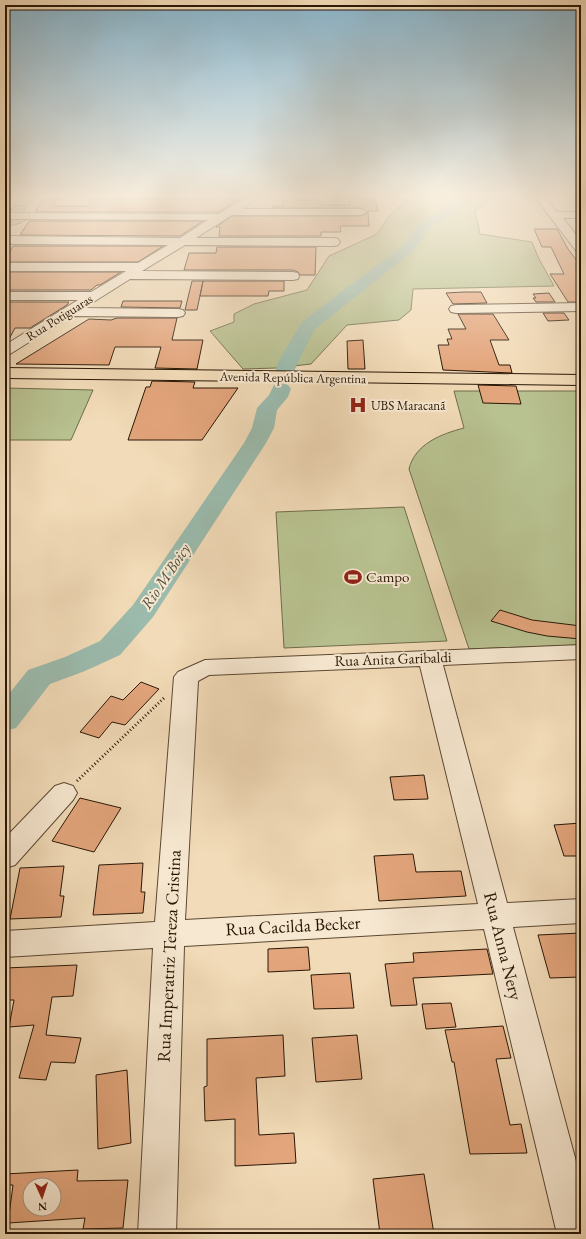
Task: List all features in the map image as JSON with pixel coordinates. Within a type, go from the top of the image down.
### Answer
[{"type":"main road","name":"Avenida República Argentina","points":[[5,373],[581,380]]},
{"type":"main road","name":"Avenida República Argentina","points":[[5,379],[581,386]]},
{"type":"street","name":"Rua Potiguaras","points":[[5,351],[163,254]]},
{"type":"street","points":[[5,267],[140,268]]},
{"type":"street","points":[[127,275],[293,276]]},
{"type":"street","points":[[5,296],[93,296]]},
{"type":"street","points":[[456,309],[581,307]]},
{"type":"street","points":[[67,312],[178,313]]},
{"type":"street","points":[[13,331],[36,332]]},
{"type":"street","name":"Rua Anita Garibaldi","points":[[195,673],[430,658],[581,652]]},
{"type":"street","name":"Rua Anna Nery","points":[[430,658],[576,1234]]},
{"type":"street","name":"Rua Imperatriz Tereza Cristina","points":[[157,1234],[169,934],[195,673]]},
{"type":"street","points":[[5,857],[64,793]]},
{"type":"street","name":"Rua Cacilda Becker","points":[[5,944],[581,911]]},
{"type":"path","points":[[64,793],[195,673]]},
{"type":"green space","points":[[334,254],[537,254],[554,286],[413,289],[411,310],[399,320],[347,325],[311,364],[276,368],[243,369],[210,331],[234,322],[234,314],[254,304],[307,290],[329,256]]},
{"type":"green space","points":[[5,388],[93,390],[71,440],[5,440]]},
{"type":"green space","points":[[454,391],[581,391],[581,645],[469,649],[409,469],[412,460],[417,453],[430,441],[447,433],[464,428]]},
{"type":"green space","name":"Campo","points":[[404,507],[447,641],[284,648],[276,512]]},
{"type":"building","points":[[9,254],[151,254],[138,262],[5,262]]},
{"type":"building","points":[[189,254],[316,254],[315,275],[300,275],[298,272],[293,270],[184,270]]},
{"type":"building","points":[[554,254],[572,254],[581,266],[581,302],[568,302],[550,274],[564,274]]},
{"type":"building","points":[[5,272],[121,272],[100,285],[97,285],[91,290],[5,290]]},
{"type":"building","points":[[192,281],[203,281],[197,310],[185,310]]},
{"type":"building","points":[[203,281],[284,281],[284,291],[269,291],[268,296],[200,296]]},
{"type":"building","points":[[481,292],[487,303],[453,304],[446,293]]},
{"type":"building","points":[[549,293],[555,302],[536,302],[533,298],[536,298],[533,294]]},
{"type":"building","points":[[123,301],[182,301],[180,308],[121,307]]},
{"type":"building","points":[[5,302],[69,302],[67,305],[30,328],[15,328],[8,341],[5,343]]},
{"type":"building","points":[[543,313],[564,313],[569,320],[548,321]]},
{"type":"building","points":[[458,314],[493,314],[509,340],[490,340],[499,365],[510,365],[512,373],[443,370],[438,345],[449,345],[447,339],[452,339],[448,329],[466,329]]},
{"type":"building","points":[[117,318],[177,318],[172,340],[203,340],[197,369],[155,368],[161,347],[115,347],[109,365],[16,364],[89,319],[111,320]]},
{"type":"building","points":[[363,340],[365,369],[348,369],[347,341]]},
{"type":"building","points":[[152,381],[195,382],[193,388],[238,388],[202,440],[128,440],[146,387],[150,387]]},
{"type":"building","points":[[478,385],[516,386],[521,404],[483,403]]},
{"type":"building","points":[[500,610],[532,620],[581,626],[581,639],[547,636],[527,632],[491,621]]},
{"type":"building","points":[[141,682],[159,689],[125,725],[112,722],[99,738],[80,732],[111,696],[123,700]]},
{"type":"building","points":[[424,775],[428,799],[394,800],[390,777]]},
{"type":"building","points":[[80,798],[121,808],[94,852],[52,841]]},
{"type":"building","points":[[581,823],[581,856],[564,856],[554,825]]},
{"type":"building","points":[[413,854],[416,872],[461,871],[466,896],[379,901],[374,856]]},
{"type":"building","points":[[143,863],[141,892],[145,892],[143,913],[93,915],[99,865]]},
{"type":"building","points":[[64,866],[60,896],[64,896],[61,917],[10,919],[20,868]]},
{"type":"building","points":[[581,933],[581,977],[550,978],[538,935]]},
{"type":"building","points":[[308,947],[310,970],[268,972],[268,949]]},
{"type":"building","points":[[487,949],[493,974],[413,978],[417,1005],[391,1006],[385,964],[414,962],[413,953]]},
{"type":"building","points":[[77,965],[73,996],[52,997],[46,1035],[81,1038],[75,1063],[51,1062],[46,1080],[19,1078],[34,1025],[9,1027],[14,1000],[5,1000],[5,968]]},
{"type":"building","points":[[350,973],[354,1008],[314,1009],[311,975]]},
{"type":"building","points":[[451,1003],[456,1027],[426,1029],[422,1004]]},
{"type":"building","points":[[503,1026],[511,1058],[496,1059],[510,1125],[521,1124],[527,1153],[470,1154],[454,1062],[452,1062],[445,1030]]},
{"type":"building","points":[[283,1035],[285,1076],[256,1078],[259,1135],[294,1133],[296,1163],[235,1166],[235,1119],[205,1121],[204,1087],[207,1086],[207,1039]]},
{"type":"building","points":[[357,1035],[362,1079],[316,1082],[312,1038]]},
{"type":"building","points":[[127,1070],[131,1143],[98,1149],[96,1075]]},
{"type":"building","points":[[78,1170],[77,1181],[128,1180],[123,1228],[83,1229],[85,1218],[8,1223],[13,1185],[5,1185],[5,1174]]},
{"type":"building","points":[[424,1174],[434,1234],[380,1234],[373,1179]]},
{"type":"waterway","name":"Rio M'Boicy","points":[[285,372],[289,360],[308,326],[401,254]]},
{"type":"waterway","name":"Rio M'Boicy","points":[[5,720],[39,677],[75,664],[110,648],[143,611],[255,443],[263,428],[267,408],[278,397],[281,389]]},
{"type":"place","name":"UBS Maracanã","points":[[358,405]]},
{"type":"place","name":"Campo","points":[[353,577]]}]
